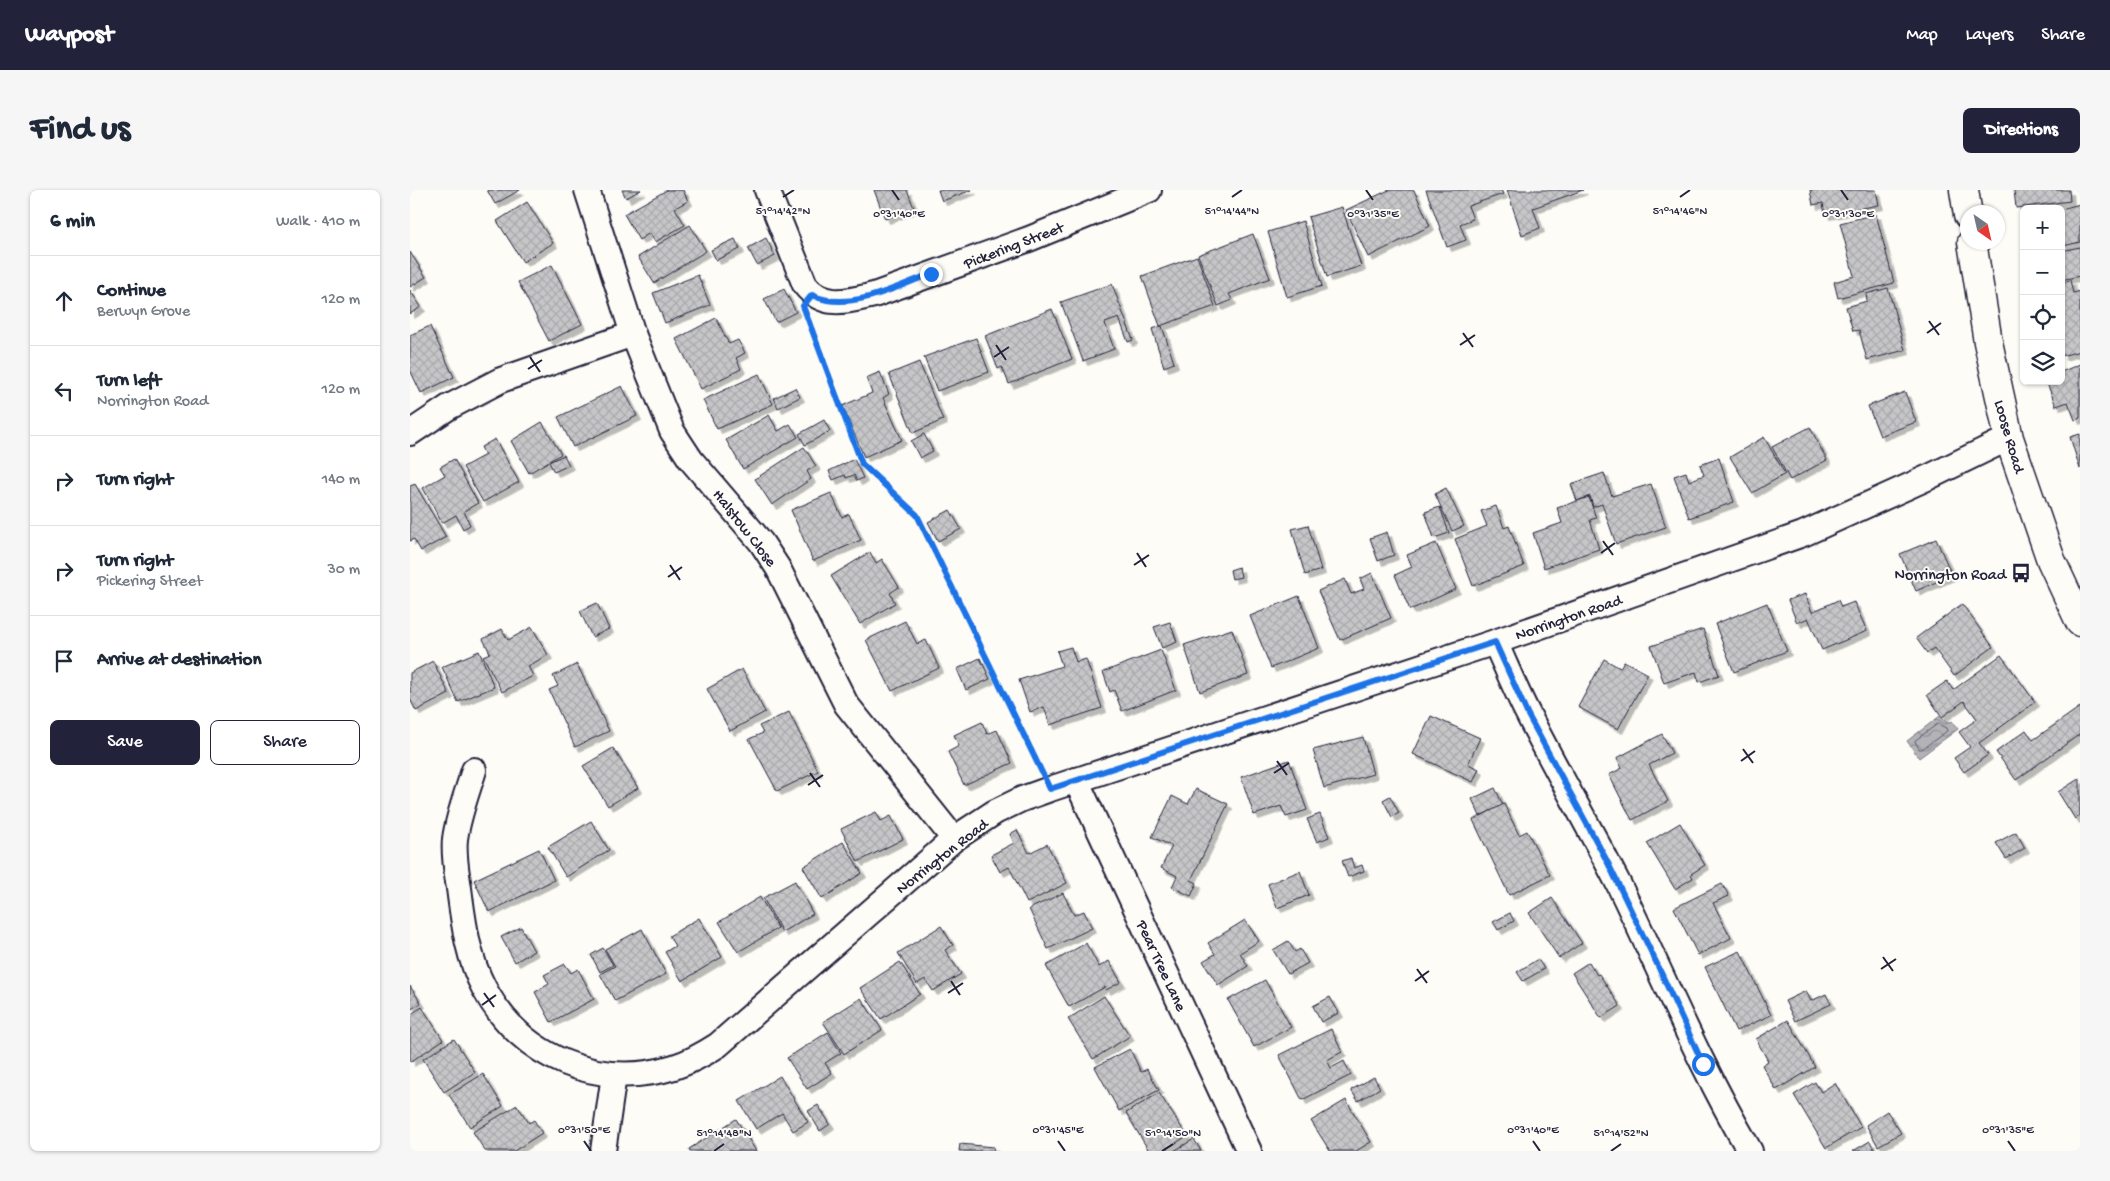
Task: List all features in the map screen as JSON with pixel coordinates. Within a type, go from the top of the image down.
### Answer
[{"type":"highway","points":[[1964,190],[1966,205]]},
{"type":"highway","name":"Loose Road","points":[[1973,250],[1988,342],[2010,438],[2051,560],[2080,622]]},
{"type":"street","name":"Halstow Close","points":[[587,190],[633,334],[672,431],[691,460],[761,542],[778,568],[846,704],[954,839]]},
{"type":"street","points":[[767,190],[800,275],[812,295]]},
{"type":"street","name":"Pickering Street","points":[[812,295],[830,301],[848,301],[874,295],[1029,239],[1149,190]]},
{"type":"street","points":[[410,433],[449,407],[501,380],[633,334]]},
{"type":"street","name":"Norrington Road","points":[[474,770],[461,809],[455,841],[467,943],[483,987],[495,1007],[509,1023],[547,1055],[596,1073],[635,1075],[675,1067],[699,1057],[718,1045],[954,839],[995,812],[1022,799],[1495,642],[1803,534],[2010,438]]},
{"type":"street","points":[[1495,642],[1528,715],[1607,861],[1726,1109],[1750,1151]]},
{"type":"street","name":"Pear Tree Lane","points":[[1076,780],[1249,1151]]},
{"type":"street","points":[[603,1151],[614,1075]]},
{"type":"path","points":[[812,295],[803,306],[862,464],[917,515],[1050,789]]},
{"type":"water","points":[[1940,716],[1947,723],[1952,721],[1958,729],[1919,758],[1907,741]]},
{"type":"building","points":[[487,190],[520,190],[495,204]]},
{"type":"building","points":[[622,190],[641,190],[626,198]]},
{"type":"building","points":[[667,190],[683,190],[688,201],[675,208],[685,225],[655,242],[650,233],[639,240],[624,214]]},
{"type":"building","points":[[874,190],[907,190],[914,208],[885,219]]},
{"type":"building","points":[[938,190],[972,190],[942,201]]},
{"type":"building","points":[[1389,190],[1414,190],[1430,226],[1368,257],[1346,210]]},
{"type":"building","points":[[1426,190],[1501,190],[1503,194],[1468,206],[1473,219],[1460,224],[1466,240],[1447,247]]},
{"type":"building","points":[[1507,190],[1583,190],[1533,208],[1540,228],[1522,235]]},
{"type":"building","points":[[1810,190],[1876,190],[1879,205],[1825,215],[1823,203],[1813,205]]},
{"type":"building","points":[[2014,190],[2069,190],[2070,201],[2039,205],[2020,205],[2020,207],[2016,208]]},
{"type":"building","points":[[527,202],[553,243],[523,262],[497,221]]},
{"type":"building","points":[[2080,204],[2080,242],[2065,246],[2065,208]]},
{"type":"building","points":[[1342,207],[1361,266],[1327,277],[1308,217]]},
{"type":"building","points":[[1876,214],[1894,283],[1838,298],[1834,282],[1854,276],[1840,223]]},
{"type":"building","points":[[1303,221],[1322,286],[1287,297],[1268,232]]},
{"type":"building","points":[[690,225],[706,251],[654,283],[638,257]]},
{"type":"building","points":[[1253,234],[1270,278],[1229,294],[1232,300],[1218,306],[1198,255]]},
{"type":"building","points":[[766,238],[775,256],[757,265],[748,248]]},
{"type":"building","points":[[735,239],[740,249],[716,260],[711,250]]},
{"type":"building","points":[[2080,247],[2080,276],[2065,279],[2065,250]]},
{"type":"building","points":[[410,252],[426,277],[410,287]]},
{"type":"building","points":[[1197,256],[1215,306],[1160,326],[1142,276]]},
{"type":"building","points":[[552,265],[582,324],[549,341],[518,282]]},
{"type":"building","points":[[698,275],[710,305],[665,323],[653,293]]},
{"type":"building","points":[[2070,280],[2073,293],[2080,291],[2080,351],[2065,355],[2065,295],[2065,282]]},
{"type":"building","points":[[1112,284],[1133,340],[1128,342],[1119,318],[1105,323],[1114,349],[1083,361],[1061,302]]},
{"type":"building","points":[[1888,288],[1905,350],[1867,360],[1859,330],[1853,331],[1846,307],[1867,301],[1866,294]]},
{"type":"building","points":[[784,289],[796,312],[776,322],[764,299]]},
{"type":"building","points":[[410,290],[421,307],[410,314]]},
{"type":"building","points":[[1052,309],[1072,359],[1009,384],[1002,367],[998,369],[985,336]]},
{"type":"building","points":[[716,318],[729,344],[738,340],[745,353],[736,358],[741,369],[701,389],[676,339]]},
{"type":"building","points":[[430,326],[454,377],[421,393],[410,370],[410,335]]},
{"type":"building","points":[[1162,326],[1174,363],[1164,367],[1152,329]]},
{"type":"building","points":[[976,338],[989,372],[937,391],[924,357]]},
{"type":"building","points":[[919,362],[943,420],[913,433],[889,374]]},
{"type":"building","points":[[2080,364],[2080,418],[2075,420],[2068,402],[2056,406],[2048,385],[2065,385],[2065,370]]},
{"type":"building","points":[[880,372],[889,394],[883,398],[902,440],[864,457],[842,406],[872,393],[866,378]]},
{"type":"building","points":[[759,374],[773,404],[717,429],[703,400]]},
{"type":"building","points":[[622,386],[637,416],[573,447],[558,417]]},
{"type":"building","points":[[795,388],[800,397],[778,408],[774,398]]},
{"type":"building","points":[[1905,392],[1916,422],[1880,436],[1868,406]]},
{"type":"building","points":[[769,415],[778,431],[790,424],[798,437],[743,469],[726,440]]},
{"type":"building","points":[[824,420],[830,431],[805,445],[799,434]]},
{"type":"building","points":[[542,422],[561,454],[529,473],[511,441]]},
{"type":"building","points":[[1810,427],[1827,460],[1790,480],[1772,447]]},
{"type":"building","points":[[924,434],[933,451],[920,458],[911,441]]},
{"type":"building","points":[[2080,434],[2080,469],[2070,437]]},
{"type":"building","points":[[1764,437],[1785,474],[1752,493],[1730,457]]},
{"type":"building","points":[[495,439],[519,482],[483,502],[463,467],[485,455],[481,447]]},
{"type":"building","points":[[804,447],[816,466],[807,471],[811,479],[772,505],[755,479]]},
{"type":"building","points":[[564,455],[569,465],[554,472],[549,462]]},
{"type":"building","points":[[1719,458],[1734,502],[1689,518],[1674,476],[1686,472],[1689,481],[1704,475],[1700,465]]},
{"type":"building","points":[[454,459],[478,503],[464,511],[470,525],[463,529],[456,515],[442,523],[423,488],[445,475],[440,467]]},
{"type":"building","points":[[854,459],[863,478],[857,481],[854,475],[846,478],[845,475],[833,480],[829,471]]},
{"type":"building","points":[[1604,473],[1612,496],[1651,484],[1666,527],[1616,544],[1602,504],[1593,507],[1590,496],[1577,501],[1571,484]]},
{"type":"building","points":[[415,484],[446,537],[421,551],[414,539],[410,541],[410,486]]},
{"type":"building","points":[[1446,488],[1464,526],[1452,531],[1435,494]]},
{"type":"building","points":[[831,493],[842,517],[849,514],[861,540],[813,561],[791,510]]},
{"type":"building","points":[[1589,497],[1596,518],[1590,520],[1599,549],[1544,568],[1533,533],[1562,523],[1557,508]]},
{"type":"building","points":[[1496,506],[1504,528],[1509,526],[1524,566],[1473,586],[1455,539],[1487,526],[1481,511]]},
{"type":"building","points":[[1440,507],[1449,533],[1434,538],[1425,512]]},
{"type":"building","points":[[950,510],[961,529],[938,541],[928,522]]},
{"type":"building","points":[[1308,525],[1321,570],[1305,575],[1292,529]]},
{"type":"building","points":[[1387,532],[1394,555],[1378,561],[1370,538]]},
{"type":"building","points":[[1936,539],[1952,575],[1916,591],[1900,554]]},
{"type":"building","points":[[1436,543],[1456,589],[1410,610],[1395,575],[1412,567],[1407,555]]},
{"type":"building","points":[[870,552],[876,563],[882,559],[899,587],[890,593],[895,603],[860,624],[831,576]]},
{"type":"building","points":[[1239,567],[1241,577],[1232,579],[1230,570]]},
{"type":"building","points":[[1372,573],[1391,618],[1340,640],[1318,591],[1345,579],[1351,594],[1364,589],[1360,579]]},
{"type":"building","points":[[1805,594],[1812,612],[1838,600],[1841,607],[1854,602],[1867,631],[1822,650],[1808,618],[1797,623],[1788,600]]},
{"type":"building","points":[[1299,596],[1319,648],[1271,668],[1250,616]]},
{"type":"building","points":[[597,603],[609,629],[592,637],[580,611]]},
{"type":"building","points":[[1767,603],[1787,651],[1734,672],[1715,624]]},
{"type":"building","points":[[1962,604],[1993,647],[1954,676],[1934,648],[1927,653],[1916,638]]},
{"type":"building","points":[[905,621],[917,644],[926,640],[939,668],[892,691],[866,640]]},
{"type":"building","points":[[1170,622],[1177,642],[1162,648],[1154,627]]},
{"type":"building","points":[[532,627],[548,655],[528,666],[533,676],[502,692],[483,656],[490,653],[483,639],[502,629],[508,640]]},
{"type":"building","points":[[1232,629],[1248,675],[1200,692],[1184,645]]},
{"type":"building","points":[[1703,629],[1719,675],[1699,682],[1696,672],[1664,683],[1651,646]]},
{"type":"building","points":[[1071,647],[1076,662],[1086,659],[1102,708],[1050,725],[1044,707],[1030,712],[1019,680],[1062,666],[1057,651]]},
{"type":"building","points":[[1161,650],[1176,690],[1122,711],[1114,690],[1110,692],[1103,672]]},
{"type":"building","points":[[479,651],[494,687],[458,702],[442,667]]},
{"type":"building","points":[[2001,655],[2035,702],[1979,743],[1988,755],[1964,772],[1954,758],[1970,747],[1959,732],[1977,719],[1964,701],[1942,717],[1927,695],[1947,681],[1953,690]]},
{"type":"building","points":[[980,658],[990,679],[966,690],[957,669]]},
{"type":"building","points":[[1604,659],[1620,668],[1624,661],[1648,674],[1618,729],[1578,707]]},
{"type":"building","points":[[433,661],[449,694],[416,711],[410,699],[410,673]]},
{"type":"building","points":[[577,664],[609,731],[575,747],[549,690],[558,686],[553,676]]},
{"type":"building","points":[[742,669],[765,712],[730,731],[707,689]]},
{"type":"building","points":[[2080,707],[2080,734],[2016,780],[1996,752],[2026,730],[2033,740]]},
{"type":"building","points":[[789,712],[818,771],[777,791],[749,739],[763,733],[759,726]]},
{"type":"building","points":[[1431,716],[1480,738],[1468,764],[1479,769],[1473,782],[1413,754]]},
{"type":"building","points":[[982,722],[987,734],[997,730],[1012,763],[964,785],[948,752],[959,746],[954,735]]},
{"type":"building","points":[[1662,734],[1672,753],[1649,765],[1668,801],[1632,820],[1609,775],[1622,768],[1617,758]]},
{"type":"building","points":[[1363,737],[1373,774],[1324,788],[1313,750]]},
{"type":"building","points":[[613,748],[638,788],[608,806],[583,766]]},
{"type":"building","points":[[1289,760],[1307,810],[1286,817],[1281,806],[1254,815],[1241,777]]},
{"type":"building","points":[[2080,778],[2080,816],[2075,819],[2058,792]]},
{"type":"building","points":[[1495,788],[1503,805],[1480,816],[1472,799]]},
{"type":"building","points":[[1196,789],[1228,804],[1191,880],[1197,883],[1191,896],[1172,887],[1177,876],[1161,868],[1172,846],[1152,837],[1172,796],[1188,804]]},
{"type":"building","points":[[1390,796],[1399,813],[1392,817],[1383,800]]},
{"type":"building","points":[[1504,804],[1519,835],[1527,831],[1550,875],[1509,895],[1473,820]]},
{"type":"building","points":[[876,812],[881,821],[891,816],[903,839],[858,862],[841,829]]},
{"type":"building","points":[[1320,814],[1329,837],[1317,842],[1307,819]]},
{"type":"building","points":[[591,821],[609,850],[566,877],[548,847]]},
{"type":"building","points":[[1680,823],[1705,865],[1691,874],[1693,878],[1675,889],[1647,843]]},
{"type":"building","points":[[1017,830],[1029,853],[1047,844],[1067,883],[1027,903],[1009,867],[1000,872],[991,855],[1014,843],[1010,834]]},
{"type":"building","points":[[2016,832],[2025,848],[2006,859],[1996,843]]},
{"type":"building","points":[[843,842],[862,873],[822,899],[803,867]]},
{"type":"building","points":[[539,849],[554,880],[489,912],[474,880]]},
{"type":"building","points":[[1351,858],[1354,868],[1362,865],[1364,871],[1348,877],[1342,861]]},
{"type":"building","points":[[1300,871],[1309,895],[1277,908],[1268,884]]},
{"type":"building","points":[[795,881],[813,914],[782,932],[763,898]]},
{"type":"building","points":[[1722,884],[1729,896],[1713,903],[1731,938],[1698,955],[1674,908]]},
{"type":"building","points":[[1063,893],[1074,915],[1084,911],[1092,928],[1048,949],[1029,909]]},
{"type":"building","points":[[760,897],[778,928],[738,952],[719,922]]},
{"type":"building","points":[[1552,898],[1582,943],[1559,958],[1529,913]]},
{"type":"building","points":[[1510,913],[1514,921],[1498,930],[1493,922]]},
{"type":"building","points":[[699,918],[722,957],[682,981],[665,952],[675,946],[669,936]]},
{"type":"building","points":[[1245,920],[1259,941],[1240,953],[1248,966],[1218,985],[1203,961],[1215,954],[1208,943]]},
{"type":"building","points":[[941,926],[953,945],[945,950],[961,974],[933,991],[925,979],[917,984],[898,953]]},
{"type":"building","points":[[521,927],[534,951],[515,962],[501,937]]},
{"type":"building","points":[[642,929],[666,974],[615,1001],[600,974],[615,966],[605,949]]},
{"type":"building","points":[[1288,941],[1295,952],[1300,949],[1308,963],[1288,974],[1273,950]]},
{"type":"building","points":[[1086,943],[1099,967],[1109,961],[1121,982],[1106,990],[1105,987],[1069,1007],[1046,966]]},
{"type":"building","points":[[603,948],[613,965],[600,972],[591,955]]},
{"type":"building","points":[[1740,951],[1771,1015],[1736,1031],[1705,967]]},
{"type":"building","points":[[1538,959],[1544,969],[1523,981],[1517,972]]},
{"type":"building","points":[[900,962],[920,994],[881,1019],[860,988]]},
{"type":"building","points":[[1589,962],[1620,1006],[1601,1018],[1572,973]]},
{"type":"building","points":[[565,964],[571,973],[578,969],[594,999],[551,1022],[535,992],[549,984],[544,975]]},
{"type":"building","points":[[1265,980],[1291,1027],[1254,1047],[1228,1000]]},
{"type":"building","points":[[410,986],[421,1003],[410,1010]]},
{"type":"building","points":[[1806,991],[1811,1001],[1826,994],[1831,1004],[1795,1021],[1785,1001]]},
{"type":"building","points":[[1104,996],[1130,1036],[1093,1059],[1068,1019]]},
{"type":"building","points":[[1330,997],[1339,1013],[1321,1022],[1313,1006]]},
{"type":"building","points":[[861,998],[882,1030],[844,1054],[823,1022]]},
{"type":"building","points":[[422,1007],[443,1040],[410,1062],[410,1015]]},
{"type":"building","points":[[1788,1020],[1815,1067],[1776,1090],[1762,1065],[1768,1061],[1756,1039]]},
{"type":"building","points":[[1331,1029],[1342,1052],[1327,1060],[1331,1068],[1344,1061],[1351,1075],[1302,1100],[1279,1055]]},
{"type":"building","points":[[828,1032],[841,1053],[825,1063],[832,1073],[807,1089],[787,1058]]},
{"type":"building","points":[[454,1039],[475,1072],[444,1092],[423,1059]]},
{"type":"building","points":[[1130,1049],[1141,1072],[1147,1069],[1159,1090],[1119,1111],[1095,1067]]},
{"type":"building","points":[[483,1074],[503,1106],[470,1127],[449,1095]]},
{"type":"building","points":[[780,1076],[808,1122],[793,1131],[782,1113],[756,1129],[739,1101]]},
{"type":"building","points":[[1374,1077],[1380,1088],[1358,1101],[1351,1090]]},
{"type":"building","points":[[1815,1082],[1821,1092],[1835,1083],[1861,1127],[1826,1148],[1794,1095]]},
{"type":"building","points":[[1159,1093],[1187,1136],[1163,1151],[1149,1151],[1126,1113]]},
{"type":"building","points":[[1346,1100],[1371,1142],[1356,1151],[1330,1151],[1311,1121]]},
{"type":"building","points":[[517,1105],[529,1123],[534,1120],[542,1133],[514,1151],[485,1151],[473,1132]]},
{"type":"building","points":[[818,1105],[830,1124],[820,1131],[808,1111]]},
{"type":"building","points":[[1887,1111],[1901,1133],[1878,1146],[1866,1125]]},
{"type":"building","points":[[736,1119],[756,1151],[690,1151],[689,1149]]},
{"type":"building","points":[[1194,1139],[1201,1151],[1174,1151]]},
{"type":"building","points":[[1870,1141],[1875,1151],[1853,1151]]},
{"type":"building","points":[[960,1144],[994,1147],[993,1151],[959,1151]]},
{"type":"place","name":"Norrington Road","points":[[2021,573]]},
{"type":"route","points":[[931,274],[874,295],[848,301],[830,301],[812,295],[803,306],[862,464],[917,515],[1050,789],[1495,642],[1528,715],[1607,861],[1703,1064]]}]
